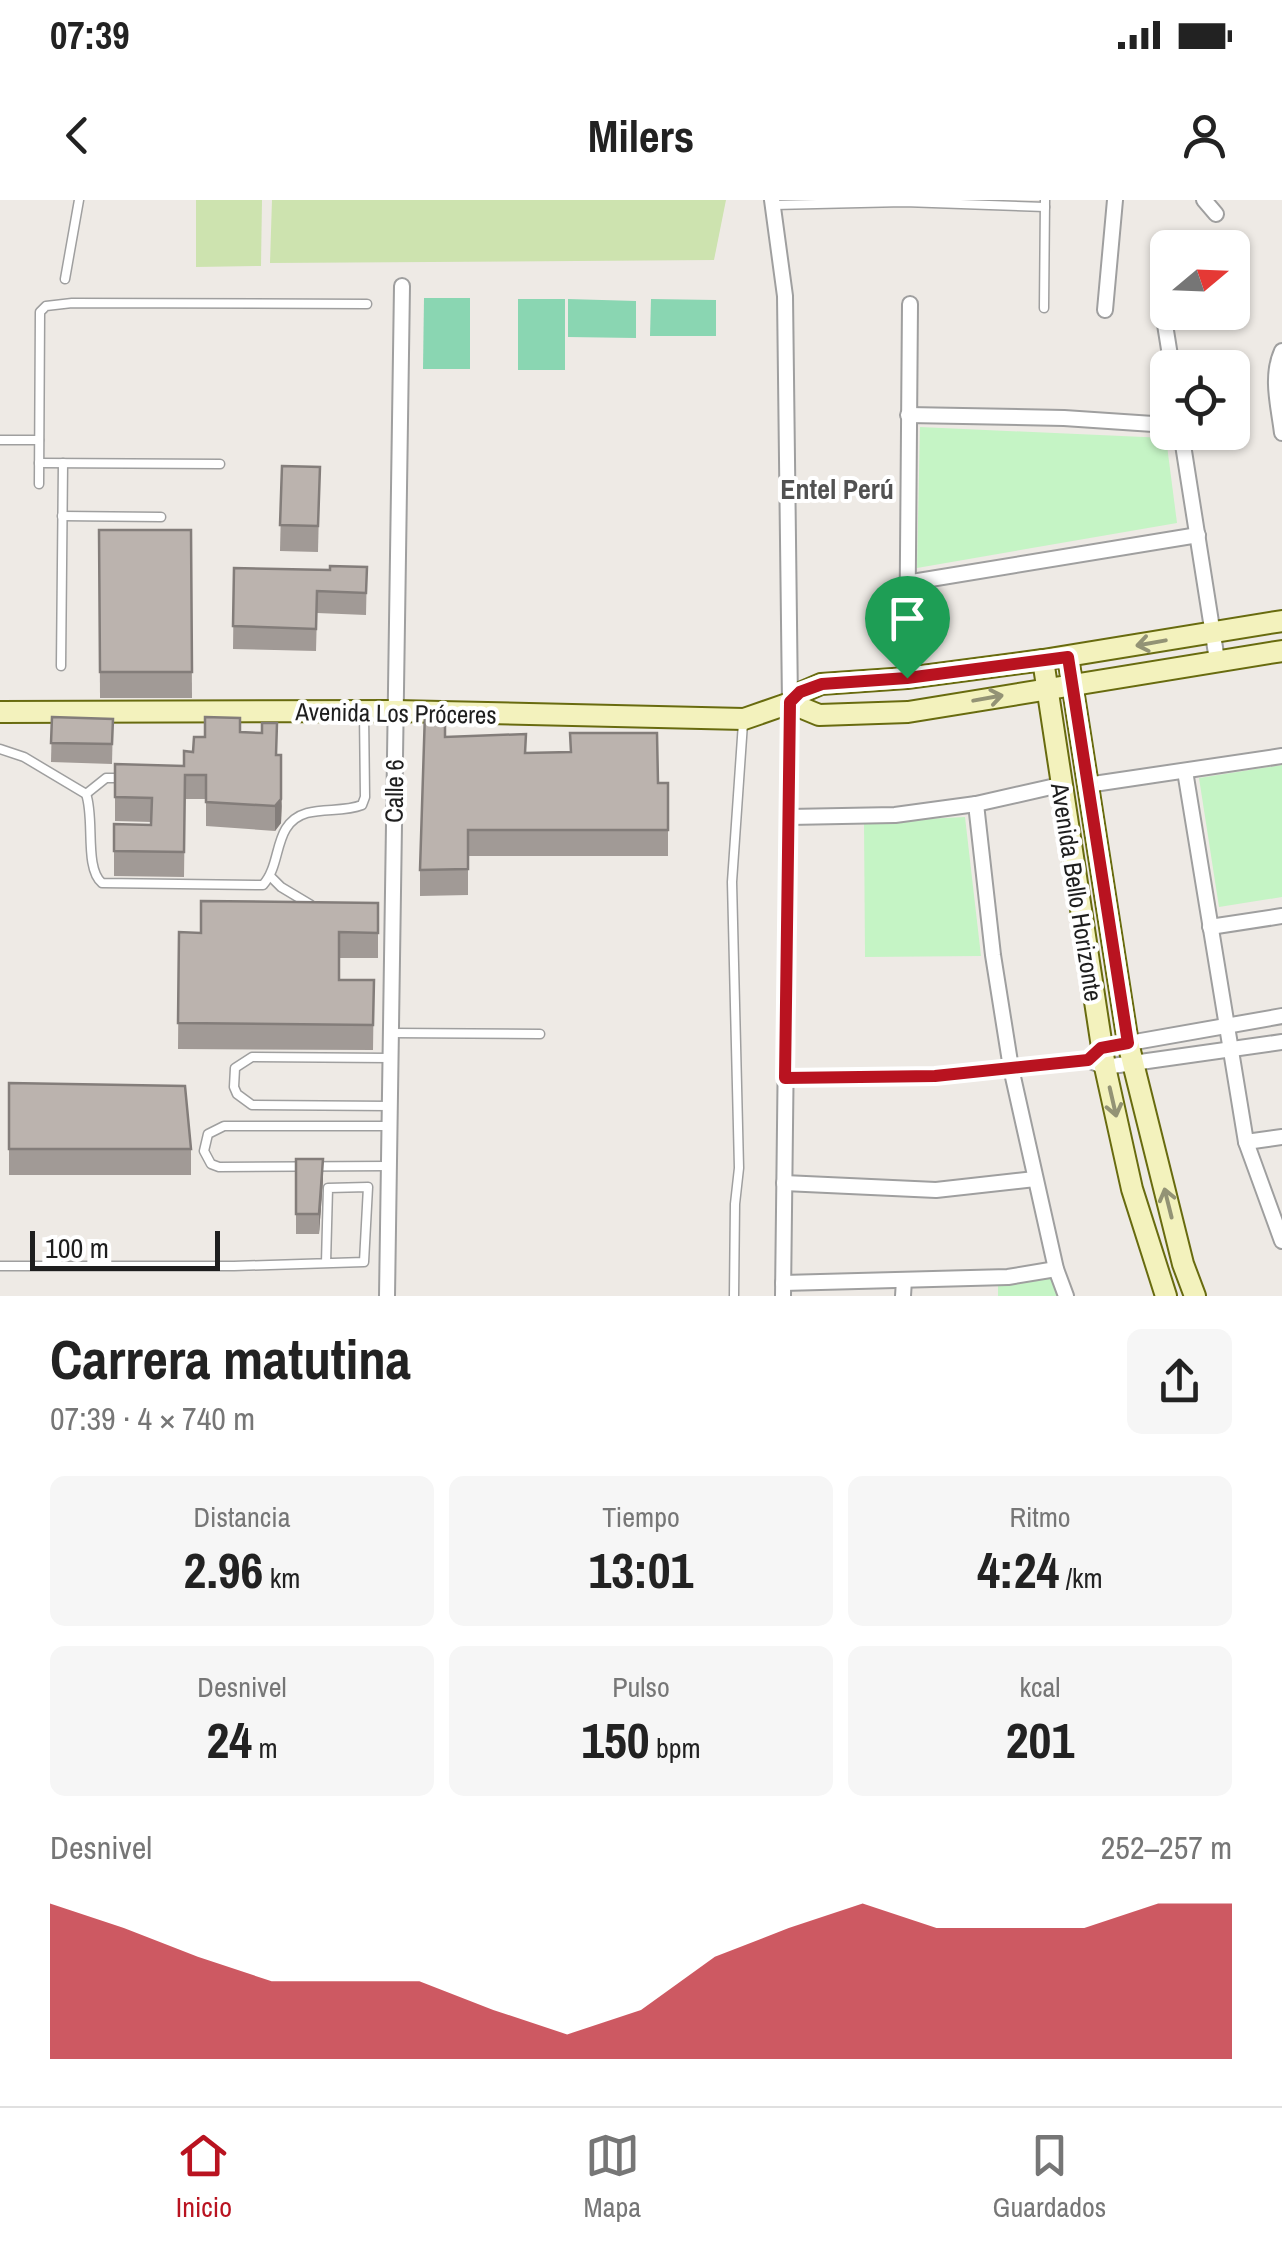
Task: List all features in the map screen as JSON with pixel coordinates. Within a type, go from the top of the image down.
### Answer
[{"type":"street","points":[[1105,310],[1115,200]]},
{"type":"street","points":[[1204,200],[1216,214]]},
{"type":"street","points":[[772,202],[785,296],[790,702],[783,1289],[1008,1277],[1056,1269]]},
{"type":"street","name":"Calle 6","points":[[387,1296],[402,286]]},
{"type":"street","points":[[907,678],[910,304]]},
{"type":"street","points":[[1282,352],[1275,380],[1282,434]]},
{"type":"street","points":[[908,415],[1150,424]]},
{"type":"street","points":[[1185,450],[1217,660]]},
{"type":"street","points":[[906,584],[1198,535]]},
{"type":"street","name":"Avenida Los Próceres","points":[[0,712],[396,711],[744,719],[790,702],[800,692],[822,684],[907,678],[1068,657],[1282,621]]},
{"type":"street","points":[[790,702],[818,715],[908,712],[1282,651]]},
{"type":"street","name":"Avenida Bello Horizonte","points":[[1068,657],[1130,1053],[1183,1264],[1195,1296]]},
{"type":"street","name":"Avenida Bello Horizonte","points":[[1043,660],[1098,1058],[1132,1190],[1166,1296]]},
{"type":"street","points":[[1087,785],[1282,756]]},
{"type":"street","points":[[1184,771],[1246,1142],[1282,1241]]},
{"type":"street","points":[[789,817],[895,815],[976,804],[1060,785]]},
{"type":"street","points":[[976,804],[1011,1068],[1056,1269],[1066,1296]]},
{"type":"street","points":[[1210,927],[1282,916]]},
{"type":"street","points":[[1130,1053],[1226,1024],[1282,1016]]},
{"type":"street","points":[[785,1078],[935,1076],[1130,1053],[1228,1050],[1282,1042]]},
{"type":"street","points":[[1246,1142],[1282,1137]]},
{"type":"street","points":[[784,1183],[936,1190],[1035,1179]]},
{"type":"street","points":[[903,1296],[904,1280]]},
{"type":"lane","points":[[65,279],[79,200]]},
{"type":"lane","points":[[772,202],[1045,203],[1044,308]]},
{"type":"lane","points":[[39,484],[40,312],[46,306],[368,304]]},
{"type":"lane","points":[[0,440],[39,440]]},
{"type":"lane","points":[[39,463],[220,464]]},
{"type":"lane","points":[[61,666],[63,463]]},
{"type":"lane","points":[[62,516],[161,516]]},
{"type":"lane","points":[[0,748],[24,757],[86,794],[93,866],[102,883],[263,885],[270,876],[281,834],[291,822],[305,813],[362,806],[366,797],[364,711]]},
{"type":"lane","points":[[734,1296],[735,1204],[740,1168],[732,882],[744,719]]},
{"type":"lane","points":[[86,794],[106,778],[124,778]]},
{"type":"lane","points":[[270,876],[305,902],[327,905]]},
{"type":"lane","points":[[391,1033],[540,1034]]},
{"type":"lane","points":[[390,1058],[252,1058],[235,1068],[234,1078],[237,1094],[252,1105],[390,1106]]},
{"type":"lane","points":[[389,1166],[219,1168],[211,1164],[204,1151],[208,1134],[224,1126],[390,1126]]},
{"type":"lane","points":[[0,1266],[326,1263],[364,1262],[368,1187],[328,1188],[326,1263]]},
{"type":"green space","points":[[196,200],[262,200],[261,266],[196,267]]},
{"type":"green space","points":[[272,200],[726,200],[714,260],[270,263]]},
{"type":"green space","points":[[424,298],[470,298],[470,369],[423,369]]},
{"type":"green space","points":[[518,299],[565,299],[565,370],[518,370]]},
{"type":"green space","points":[[568,299],[636,301],[636,338],[568,337]]},
{"type":"green space","points":[[651,299],[716,300],[716,336],[650,336]]},
{"type":"green space","points":[[920,427],[1150,437],[1150,450],[1168,450],[1177,523],[917,568]]},
{"type":"green space","points":[[1282,765],[1282,897],[1219,907],[1199,778]]},
{"type":"green space","points":[[965,817],[981,956],[865,957],[864,822]]},
{"type":"green space","points":[[1053,1276],[1060,1296],[998,1296],[998,1282]]},
{"type":"building","points":[[282,466],[320,467],[318,526],[280,525]]},
{"type":"building","points":[[99,530],[191,530],[192,672],[100,672]]},
{"type":"building","points":[[330,566],[367,567],[366,593],[317,591],[316,629],[233,626],[234,568],[330,570]]},
{"type":"building","points":[[425,712],[445,712],[445,737],[526,734],[525,753],[571,752],[570,733],[657,733],[658,783],[668,783],[668,830],[468,830],[468,869],[420,870]]},
{"type":"building","points":[[52,717],[113,719],[112,744],[51,743]]},
{"type":"building","points":[[205,717],[240,718],[240,732],[262,733],[262,723],[277,723],[281,799],[275,806],[206,802],[206,775],[185,775],[184,852],[114,851],[114,824],[151,825],[152,798],[115,797],[115,764],[184,766],[184,751],[193,752],[194,737],[205,737]]},
{"type":"building","points":[[201,901],[378,903],[378,933],[339,932],[339,980],[374,980],[373,1025],[178,1023],[179,932],[201,933]]},
{"type":"building","points":[[9,1083],[185,1086],[191,1149],[9,1149]]},
{"type":"building","points":[[296,1159],[323,1159],[319,1214],[296,1214]]},
{"type":"district","name":"Entel Perú","points":[[837,489]]},
{"type":"route","points":[[1068,657],[1128,1043],[1101,1048],[1088,1060],[935,1076],[785,1078],[790,702],[800,692],[822,684],[907,678],[1068,657]]}]
